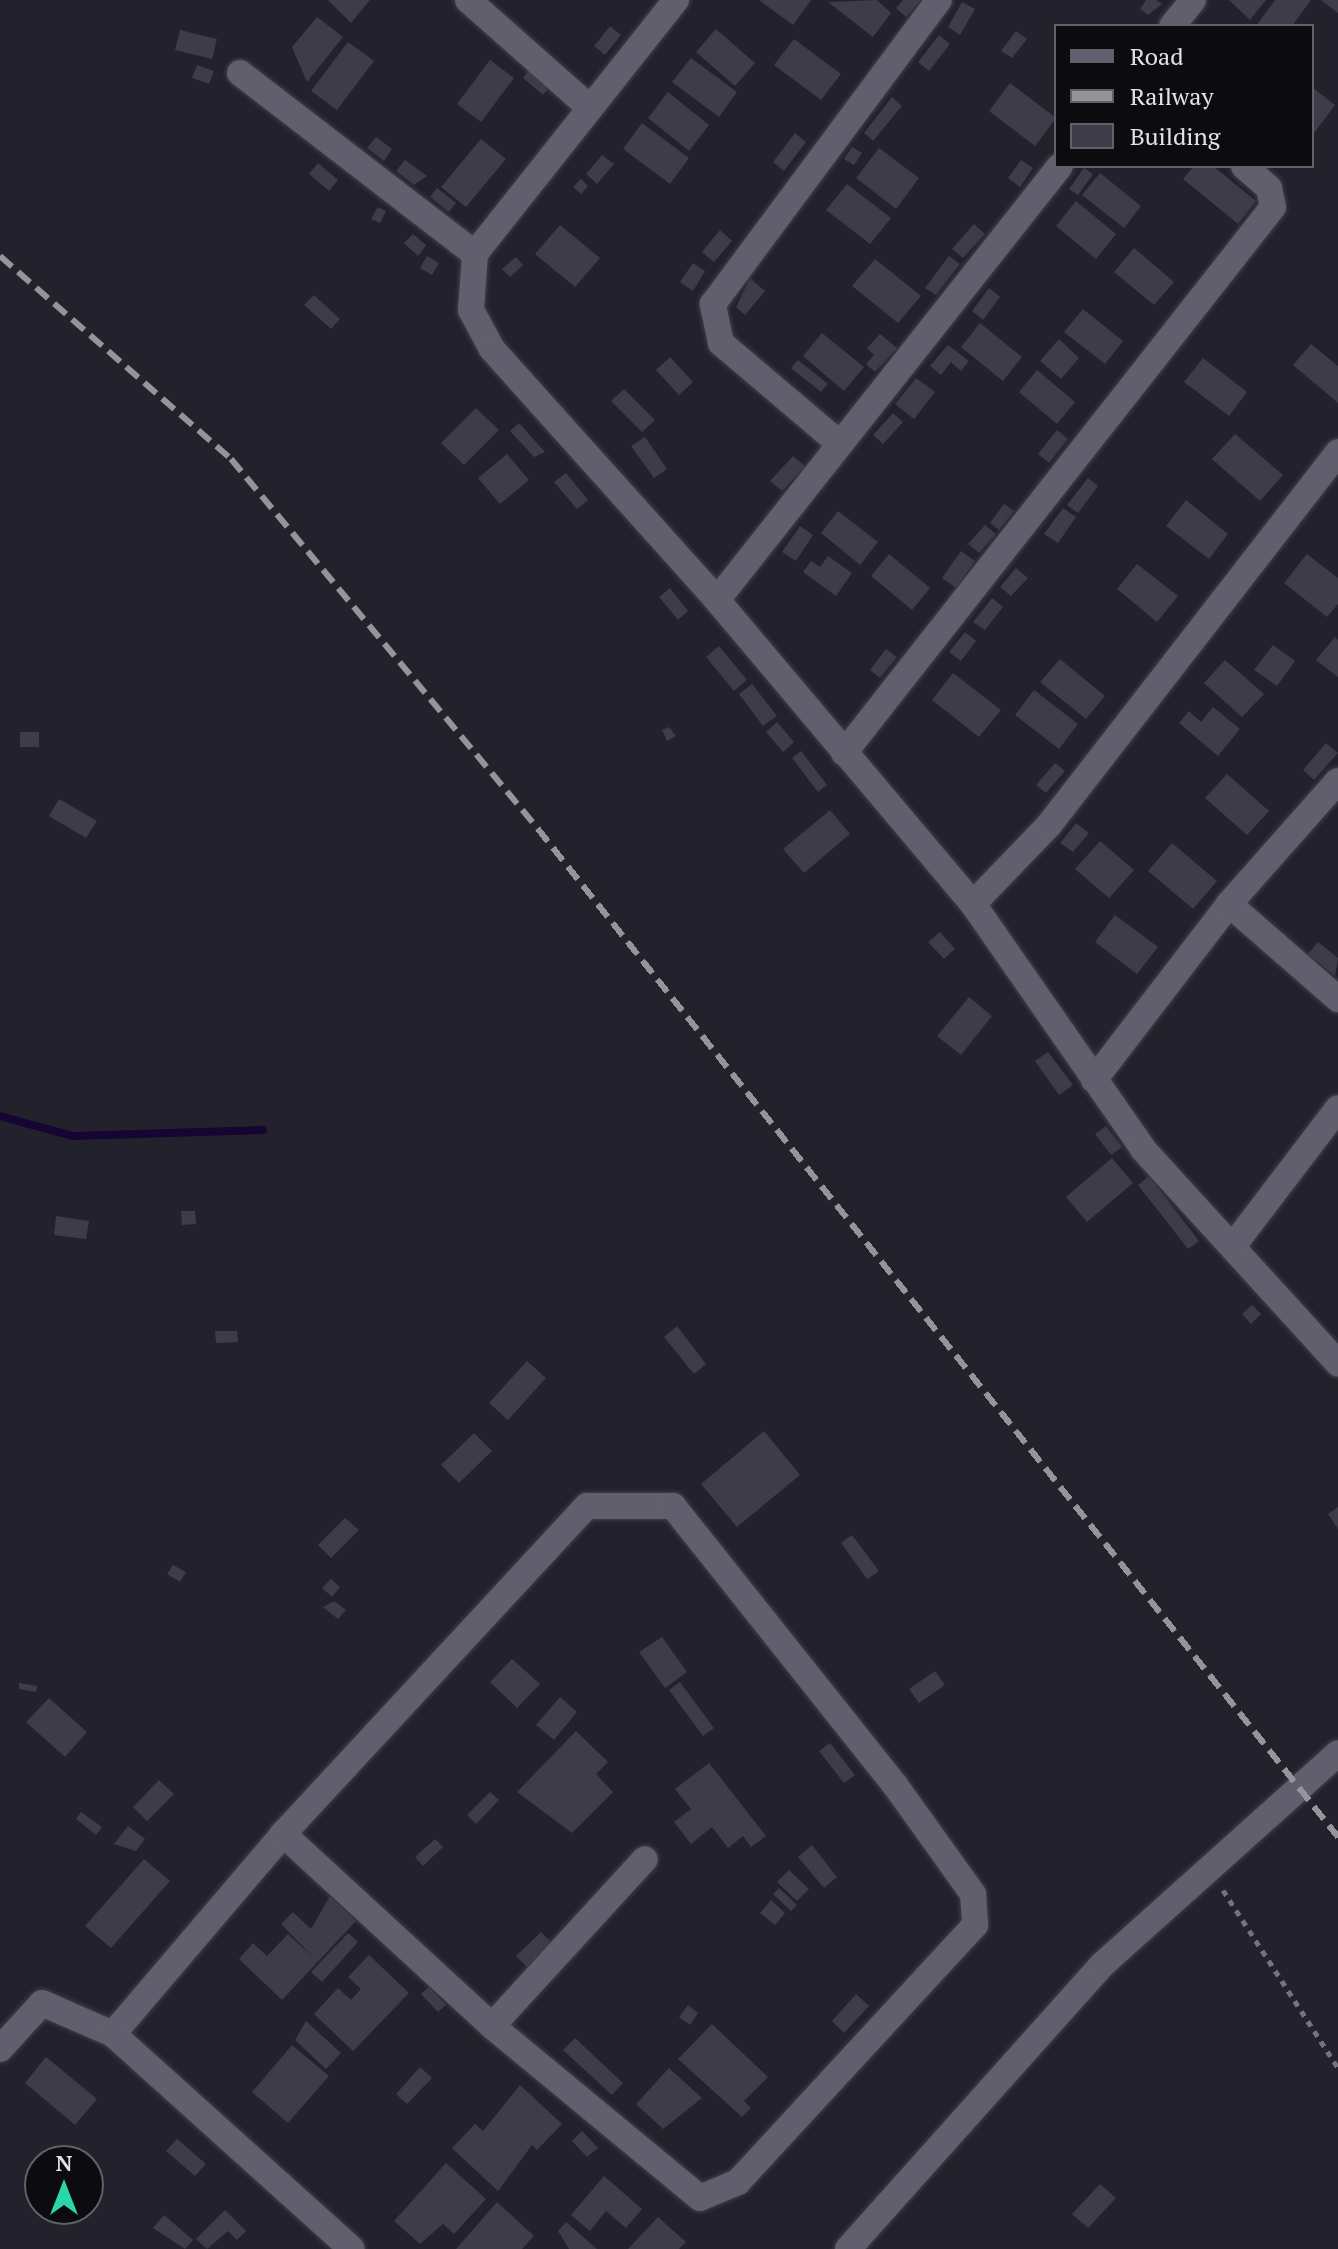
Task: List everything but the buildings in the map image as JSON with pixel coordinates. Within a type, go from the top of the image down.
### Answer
[{"type":"street","points":[[468,0],[590,108]]},
{"type":"street","points":[[676,0],[475,254],[471,310],[492,349],[717,600],[973,904],[1143,1149],[1338,1363]]},
{"type":"street","points":[[840,444],[721,343],[713,304],[939,0]]},
{"type":"street","points":[[1174,24],[1193,0]]},
{"type":"street","points":[[240,73],[475,254]]},
{"type":"street","points":[[717,600],[1058,168]]},
{"type":"street","points":[[844,753],[1273,207],[1269,188],[1246,168]]},
{"type":"street","points":[[973,904],[1049,825],[1338,452]]},
{"type":"street","points":[[1094,1080],[1229,904],[1338,781]]},
{"type":"street","points":[[1229,904],[1338,999]]},
{"type":"street","points":[[1233,1246],[1338,1108]]},
{"type":"street","points":[[113,2034],[283,1834],[587,1506],[673,1506],[895,1785],[973,1894],[975,1925],[738,2182],[700,2198],[492,2026],[283,1834]]},
{"type":"street","points":[[848,2249],[1102,1965],[1338,1753]]},
{"type":"street","points":[[492,2026],[645,1859]]},
{"type":"street","points":[[0,2049],[42,2003],[113,2034],[352,2249]]},
{"type":"path","points":[[1210,1865],[1338,2068]]},
{"type":"waterway","points":[[0,1116],[73,1136],[263,1130]]},
{"type":"railway","points":[[0,256],[231,459],[538,829],[1338,1837]]}]
